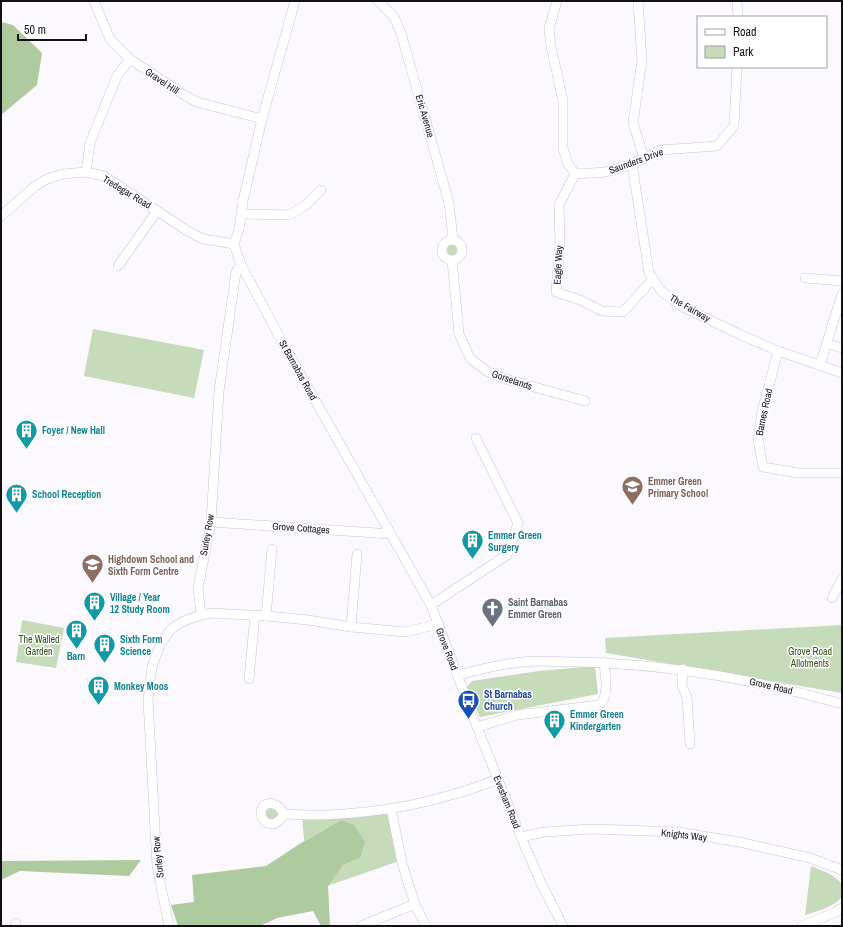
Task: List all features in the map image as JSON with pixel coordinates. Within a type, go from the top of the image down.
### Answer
[{"type":"street","name":"Gravel Hill","points":[[94,1],[110,39],[130,59],[197,102],[262,119]]},
{"type":"street","points":[[234,244],[240,229],[243,202],[262,119],[295,1]]},
{"type":"street","name":"Eric Avenue","points":[[378,1],[394,17],[401,33],[449,203],[453,239]]},
{"type":"street","points":[[558,1],[550,28],[563,101],[563,148],[567,162],[575,174]]},
{"type":"street","points":[[638,1],[642,60],[632,123],[644,158]]},
{"type":"street","points":[[738,1],[738,16]]},
{"type":"street","points":[[86,172],[90,143],[117,76],[130,59]]},
{"type":"street","name":"Saunders Drive","points":[[575,174],[606,172],[632,164],[661,150],[717,146],[734,126],[738,68]]},
{"type":"street","name":"The Fairway","points":[[632,164],[649,273],[661,292],[683,307],[741,335],[778,351],[842,373]]},
{"type":"street","name":"Tredegar Road","points":[[1,216],[34,187],[47,178],[63,174],[86,172],[104,176],[186,230],[203,239],[234,244]]},
{"type":"street","name":"Eagle Way","points":[[575,174],[560,205],[560,242],[556,292],[580,300],[602,311],[623,312],[653,278]]},
{"type":"street","points":[[242,214],[289,215],[305,206],[321,190]]},
{"type":"street","points":[[118,266],[157,211]]},
{"type":"street","points":[[453,239],[461,245],[462,252],[458,258],[452,260],[446,258],[442,252],[442,249],[444,243],[453,239]]},
{"type":"street","name":"St Barnabas Road","points":[[234,244],[241,265],[285,347],[432,605],[439,624]]},
{"type":"street","name":"Gorselands","points":[[452,260],[459,334],[470,358],[488,372],[509,380],[584,401]]},
{"type":"street","name":"Surley Row","points":[[169,926],[157,866],[149,737],[149,681],[160,645],[171,629],[184,621],[201,615],[198,588],[211,522],[219,391],[236,272],[241,265]]},
{"type":"street","points":[[805,278],[842,281]]},
{"type":"street","points":[[820,366],[842,294]]},
{"type":"street","points":[[827,344],[842,348]]},
{"type":"street","name":"Barnes Road","points":[[778,351],[762,412],[758,439],[763,467],[798,473],[842,473]]},
{"type":"street","points":[[432,605],[507,555],[518,523],[476,438]]},
{"type":"street","name":"Grove Cottages","points":[[211,522],[391,534]]},
{"type":"street","points":[[266,616],[272,549]]},
{"type":"street","points":[[351,628],[357,554]]},
{"type":"street","points":[[832,598],[842,579]]},
{"type":"street","name":"Grove Road","points":[[201,615],[212,613],[255,615],[308,620],[351,628],[405,632],[439,624],[457,675],[491,667],[534,661],[604,662],[683,669],[740,679],[811,695],[842,704]]},
{"type":"street","points":[[249,679],[255,615]]},
{"type":"street","points":[[477,727],[517,715],[599,705],[603,702],[606,693],[604,662]]},
{"type":"street","points":[[683,669],[682,685],[687,698],[690,744]]},
{"type":"street","name":"Evesham Road","points":[[457,675],[521,837],[541,883],[563,926]]},
{"type":"street","points":[[284,814],[302,816],[391,808],[451,796],[498,779]]},
{"type":"street","points":[[391,808],[402,863],[415,904],[426,926]]},
{"type":"street","name":"Knights Way","points":[[521,837],[544,832],[592,829],[678,832],[753,845],[810,858],[842,870]]},
{"type":"street","points":[[361,926],[415,904]]},
{"type":"street","points":[[802,926],[842,908]]},
{"type":"green space","points":[[1,22],[13,25],[42,53],[37,85],[1,115]]},
{"type":"green space","points":[[452,244],[456,246],[458,250],[456,254],[452,256],[448,254],[446,250],[448,246]]},
{"type":"green space","points":[[93,329],[204,350],[194,398],[84,376]]},
{"type":"green space","name":"The Walled Garden","points":[[22,620],[64,628],[56,668],[16,662]]},
{"type":"green space","name":"Grove Road Allotments","points":[[842,625],[842,693],[606,653],[605,638]]},
{"type":"green space","points":[[595,666],[598,694],[480,717],[467,687],[472,681],[539,671]]},
{"type":"green space","points":[[272,808],[276,810],[278,814],[276,818],[272,820],[268,818],[266,814],[268,810]]},
{"type":"green space","points":[[391,808],[402,860],[327,886],[343,865],[360,858],[341,820],[304,841],[302,815]]},
{"type":"green space","points":[[341,820],[354,825],[365,842],[360,858],[343,865],[328,886],[330,926],[321,926],[313,911],[277,918],[260,926],[178,926],[171,905],[194,902],[192,875],[266,866],[301,843]]},
{"type":"green space","points":[[141,860],[129,876],[20,871],[1,880],[1,861]]},
{"type":"green space","points":[[811,866],[835,877],[841,883],[842,896],[831,906],[805,915]]},
{"type":"place","name":"Foyer / New Hall","points":[[26,450]]},
{"type":"place","name":"Emmer Green Primary School","points":[[632,506]]},
{"type":"place","name":"School Reception","points":[[17,514]]},
{"type":"place","name":"Emmer Green Surgery","points":[[473,560]]},
{"type":"place","name":"Highdown School and Sixth Form Centre","points":[[93,584]]},
{"type":"place","name":"Village / Year 12 Study Room","points":[[94,622]]},
{"type":"place","name":"Saint Barnabas Emmer Green","points":[[493,628]]},
{"type":"place","name":"Barn","points":[[76,650]]},
{"type":"place","name":"Sixth Form Science","points":[[104,664]]},
{"type":"place","name":"Monkey Moos","points":[[99,706]]},
{"type":"place","name":"St Barnabas Church","points":[[468,720]]},
{"type":"place","name":"Emmer Green Kindergarten","points":[[555,740]]}]
